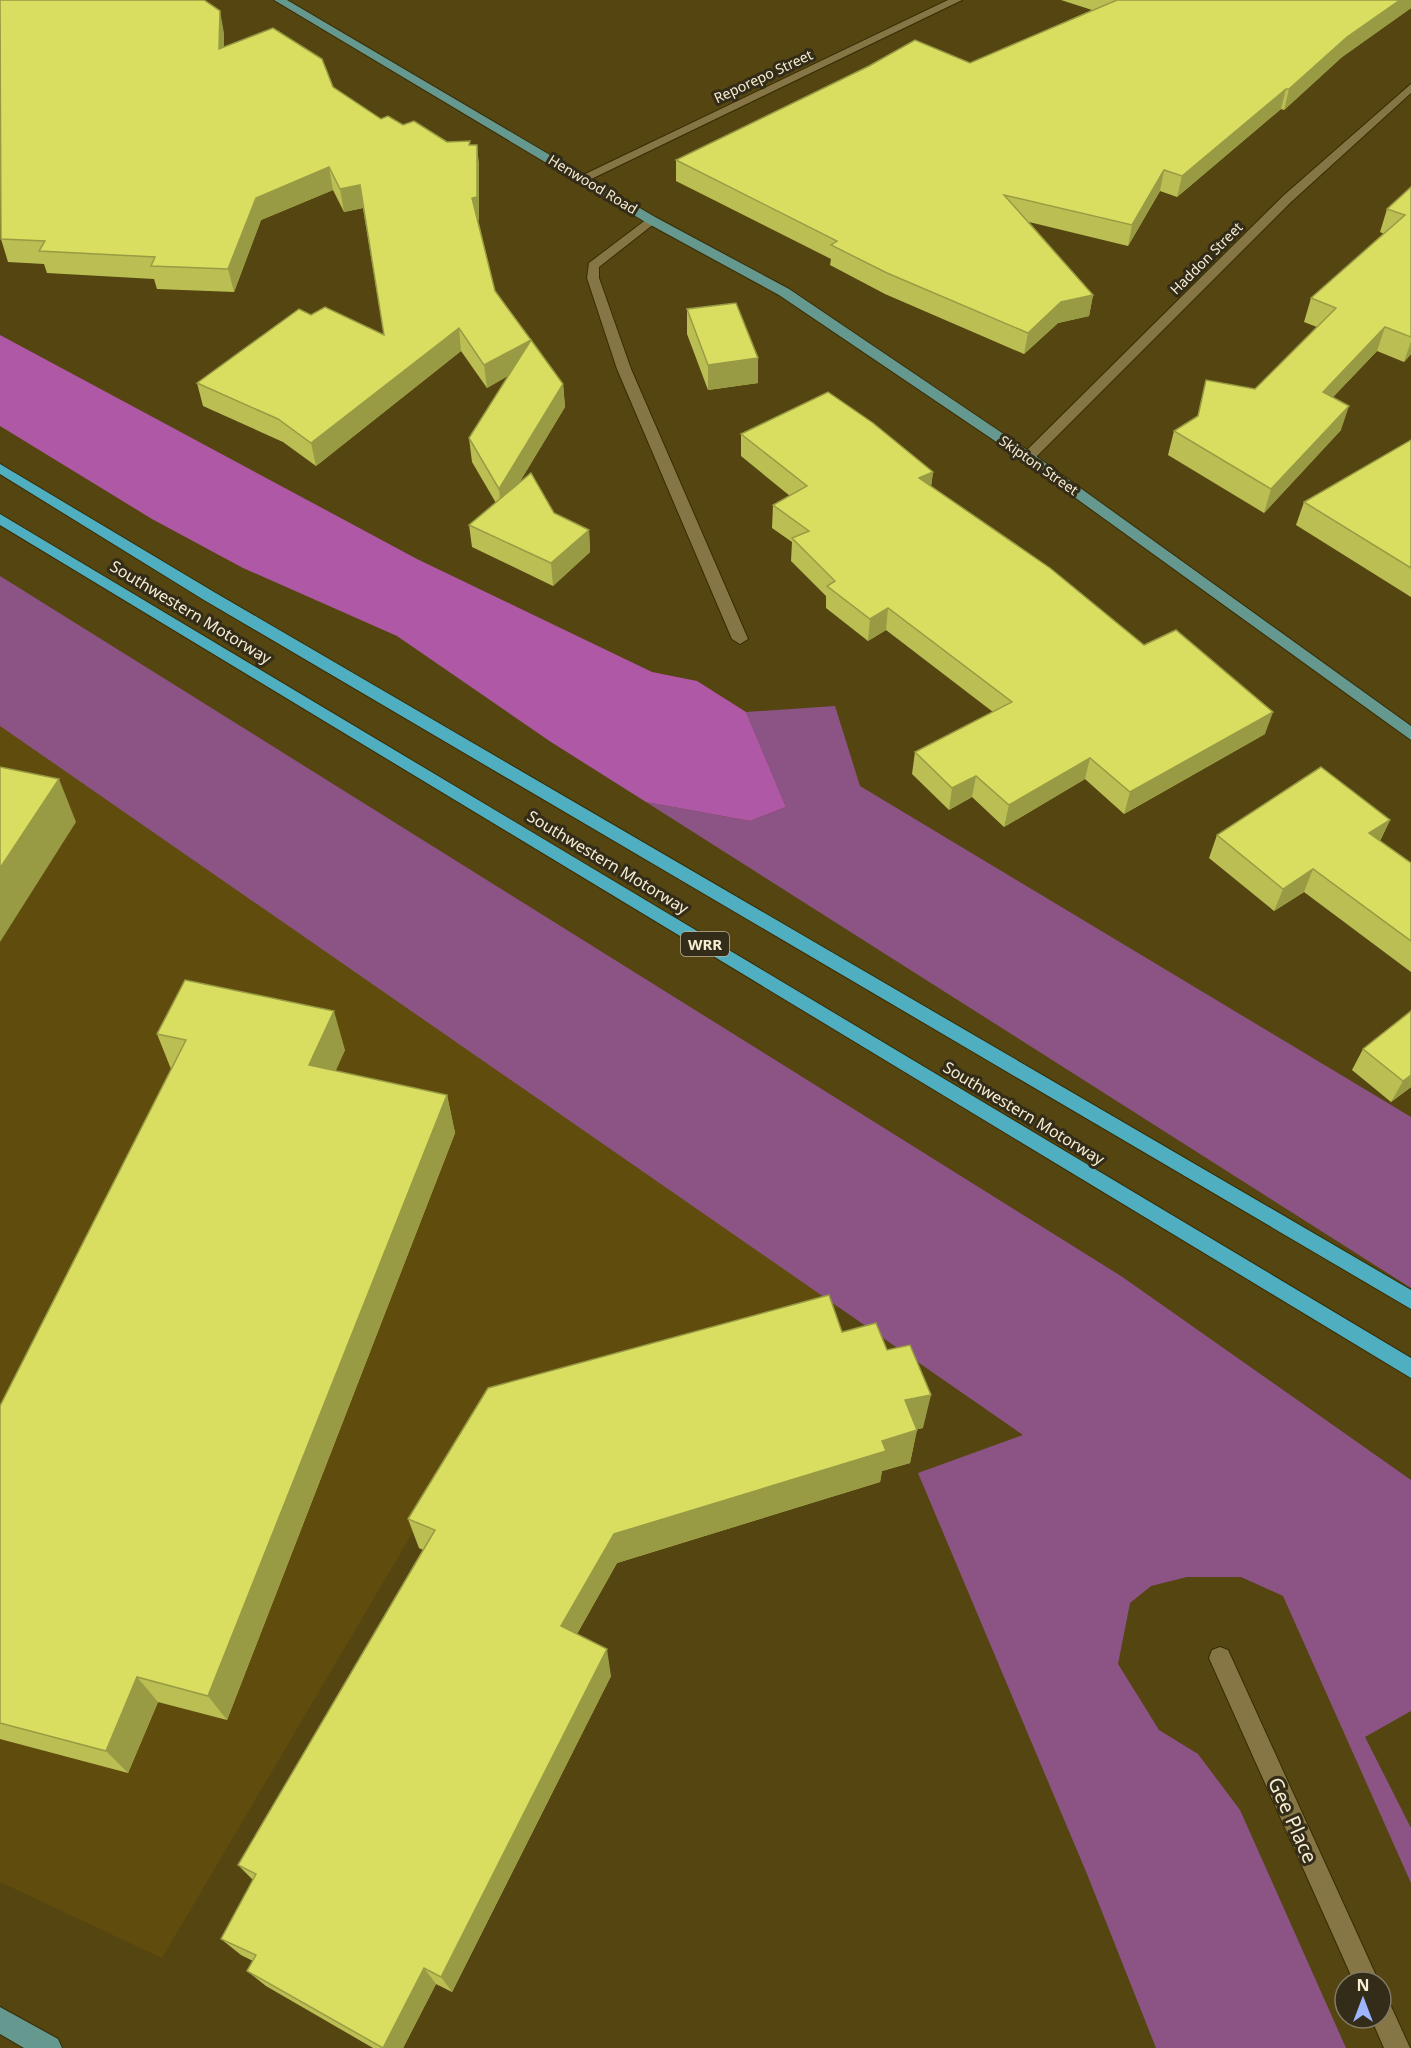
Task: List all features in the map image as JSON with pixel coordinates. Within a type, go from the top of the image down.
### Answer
[{"type":"highway","name":"Southwestern Motorway","points":[[0,468],[209,596],[1411,1300]]},
{"type":"highway","name":"Southwestern Motorway","points":[[0,519],[1411,1369]]},
{"type":"main road","name":"Henwood Road","points":[[279,0],[651,220]]},
{"type":"main road","name":"Skipton Street","points":[[651,220],[784,292],[1028,457],[1411,734]]},
{"type":"main road","points":[[0,2020],[49,2048]]},
{"type":"street","name":"Reporepo Street","points":[[583,178],[957,0]]},
{"type":"street","name":"Haddon Street","points":[[1028,457],[1287,199],[1411,87]]},
{"type":"street","name":"Henwood Road","points":[[651,220],[593,266],[592,278],[624,369],[740,639]]},
{"type":"street","name":"Gee Place","points":[[1220,1658],[1362,1970]]},
{"type":"street","points":[[1389,2030],[1397,2048]]},
{"type":"shaded area","points":[[0,335],[417,559],[652,672],[697,681],[746,712],[786,807],[750,821],[646,802],[551,742],[397,636],[243,568],[152,519],[0,426]]},
{"type":"shaded area","points":[[0,576],[1121,1276],[1411,1480],[1411,1711],[1365,1737],[1411,1828],[1411,1883],[1283,1596],[1241,1577],[1187,1577],[1151,1586],[1130,1603],[1118,1664],[1159,1730],[1198,1754],[1240,1810],[1333,2019],[1333,2030],[1338,2030],[1346,2048],[1156,2048],[1087,1874],[918,1473],[1023,1435],[0,726]]},
{"type":"shaded area","points":[[835,706],[860,786],[1411,1117],[1411,1288],[646,802],[750,821],[786,807],[746,712]]},
{"type":"shaded area","points":[[0,726],[840,1307],[493,1396],[162,1958],[0,1882]]},
{"type":"building","points":[[0,0],[204,0],[220,11],[219,49],[273,28],[322,59],[333,87],[381,119],[388,116],[403,125],[414,121],[447,142],[470,141],[469,145],[477,145],[477,197],[472,198],[495,291],[531,340],[484,365],[459,328],[311,443],[278,419],[197,383],[299,309],[311,315],[325,307],[384,335],[360,185],[340,189],[329,167],[256,198],[228,269],[151,266],[155,257],[39,251],[45,241],[1,239]]},
{"type":"building","points":[[1117,0],[1400,0],[1347,37],[1289,89],[1286,89],[1182,176],[1164,170],[1132,225],[1004,195],[1093,295],[1061,302],[1028,333],[887,273],[831,245],[837,241],[676,160],[869,66],[915,40],[970,63]]},
{"type":"building","points":[[1411,187],[1411,337],[1385,327],[1323,392],[1349,406],[1271,489],[1174,431],[1198,416],[1206,380],[1255,389],[1336,308],[1311,298],[1405,215],[1387,209]]},
{"type":"building","points":[[736,303],[758,358],[708,365],[687,309]]},
{"type":"building","points":[[531,340],[563,384],[499,489],[469,438]]},
{"type":"building","points":[[828,392],[873,423],[933,472],[919,478],[1050,568],[1144,645],[1176,630],[1273,712],[1130,792],[1090,758],[1009,805],[976,776],[952,788],[915,752],[1012,702],[888,608],[870,619],[827,586],[835,581],[792,538],[809,531],[773,505],[807,486],[741,434]]},
{"type":"building","points":[[1411,440],[1411,568],[1304,502]]},
{"type":"building","points":[[531,473],[554,513],[589,530],[551,563],[469,525]]},
{"type":"building","points":[[0,767],[59,779],[0,868]]},
{"type":"building","points":[[1321,767],[1390,820],[1369,833],[1411,863],[1411,941],[1313,869],[1283,889],[1217,835]]},
{"type":"building","points":[[185,980],[334,1011],[309,1065],[447,1095],[208,1696],[137,1677],[106,1751],[0,1723],[0,1406],[186,1040],[157,1034]]},
{"type":"building","points":[[1411,1011],[1411,1075],[1403,1081],[1363,1049]]},
{"type":"building","points":[[829,1295],[842,1332],[876,1323],[887,1350],[910,1345],[931,1395],[905,1400],[917,1430],[882,1441],[886,1451],[614,1534],[561,1626],[607,1649],[441,1977],[424,1968],[383,2048],[247,1971],[256,1955],[221,1939],[256,1874],[238,1865],[435,1530],[408,1519],[488,1388]]}]
